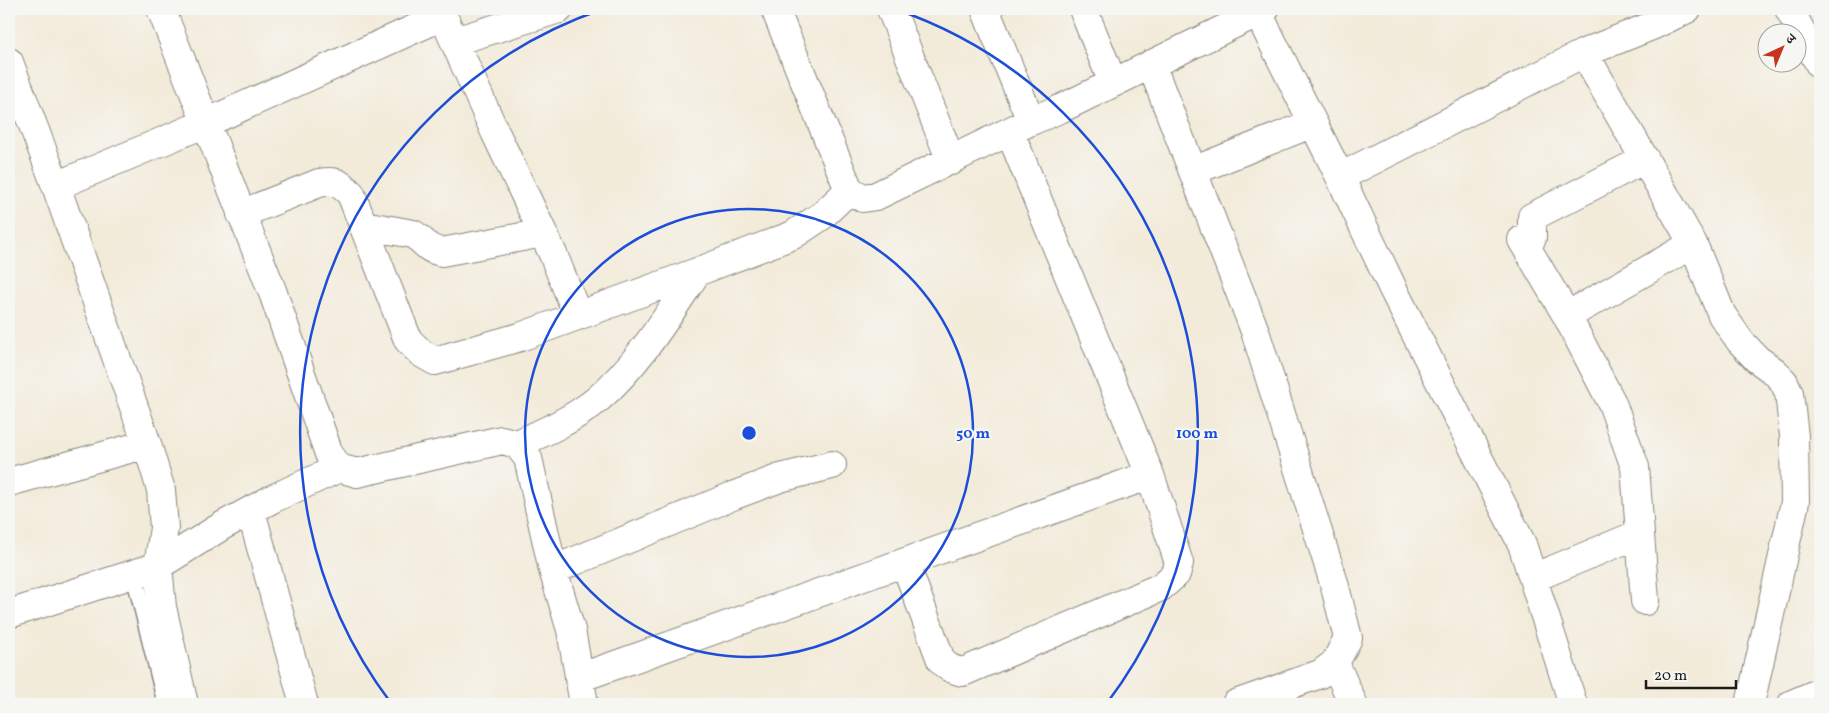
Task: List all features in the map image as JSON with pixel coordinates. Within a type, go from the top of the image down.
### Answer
[{"type":"street","points":[[161,9],[273,294],[329,454],[339,468],[358,473],[502,440],[517,444],[528,458],[553,570],[570,630],[582,691],[905,563],[1150,474]]},
{"type":"street","points":[[454,41],[559,9]]},
{"type":"street","points":[[776,9],[849,190],[863,198],[876,196],[951,161],[1262,11],[1393,290],[1522,544],[1573,704]]},
{"type":"street","points":[[891,9],[951,161]]},
{"type":"street","points":[[905,563],[941,660],[945,666],[963,672],[1161,587],[1176,574],[1179,563],[1150,474],[1021,126],[985,9]]},
{"type":"street","points":[[1083,9],[1113,83]]},
{"type":"street","points":[[1340,177],[1584,53],[1654,25],[1687,9]]},
{"type":"street","points":[[1790,9],[1820,65]]},
{"type":"street","points":[[56,186],[206,123],[442,12],[499,141],[543,233],[578,316]]},
{"type":"street","points":[[1584,53],[1693,244],[1722,315],[1740,342],[1775,372],[1784,382],[1790,393],[1794,436],[1795,502],[1750,704]]},
{"type":"street","points":[[9,62],[15,96],[56,186],[147,444],[161,490],[164,528],[146,570],[162,607],[184,704]]},
{"type":"street","points":[[1151,64],[1255,331],[1334,583],[1348,638],[1335,663],[1320,674],[1236,704]]},
{"type":"street","points":[[1193,171],[1313,123]]},
{"type":"street","points":[[1645,601],[1635,467],[1612,403],[1567,316],[1522,240],[1532,238],[1532,217],[1646,159]]},
{"type":"street","points":[[241,214],[319,183],[332,181],[343,186],[351,194],[408,340],[421,353],[435,361],[520,337],[697,272],[793,234],[823,215],[849,190]]},
{"type":"street","points":[[363,225],[413,234],[430,250],[442,252],[543,233]]},
{"type":"street","points":[[1567,316],[1693,244]]},
{"type":"street","points":[[517,444],[561,424],[597,400],[642,353],[697,272]]},
{"type":"street","points":[[9,482],[147,444]]},
{"type":"street","points":[[553,570],[735,494],[780,478],[832,465]]},
{"type":"street","points":[[9,614],[146,570],[222,526],[339,468]]},
{"type":"street","points":[[251,511],[304,704]]},
{"type":"street","points":[[1533,578],[1639,534]]},
{"type":"street","points":[[1335,663],[1353,704]]},
{"type":"street","points":[[1792,704],[1820,692]]},
{"type":"lane","points":[[146,570],[166,704]]}]
